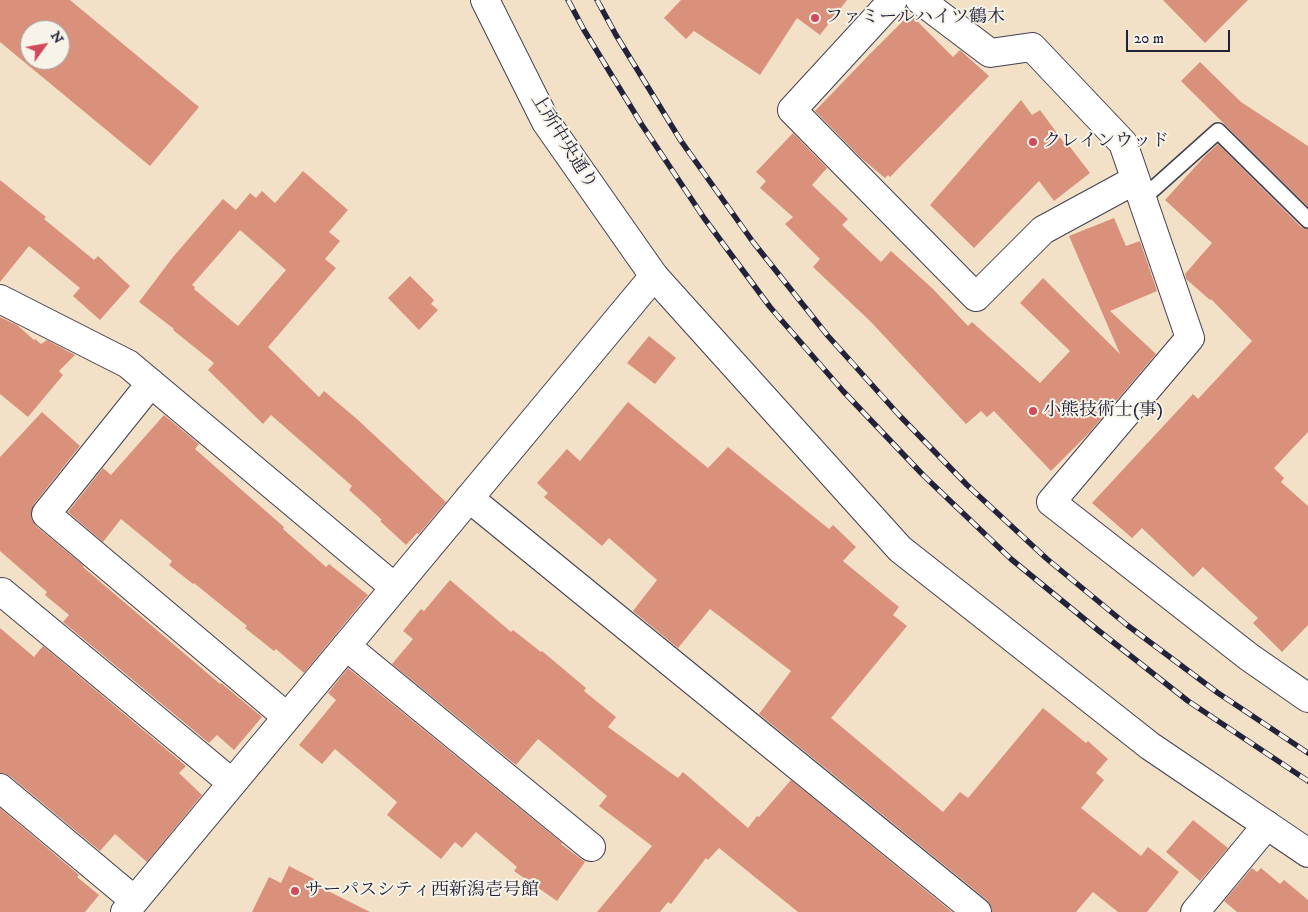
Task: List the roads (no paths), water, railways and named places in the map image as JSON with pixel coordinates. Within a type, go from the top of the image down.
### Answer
[{"type":"street","name":"上所中央通り","points":[[485,0],[546,122],[654,276],[900,549],[1150,746],[1308,853]]},
{"type":"street","points":[[893,0],[792,110],[976,297],[1043,230],[1138,189]]},
{"type":"street","points":[[920,0],[990,53],[1032,47],[1122,144],[1190,338],[1050,502],[1249,657],[1308,698]]},
{"type":"street","points":[[0,788],[130,906],[654,276]]},
{"type":"street","points":[[0,299],[128,364],[394,587]]},
{"type":"street","points":[[151,384],[46,514],[287,717]]},
{"type":"street","points":[[469,498],[978,912]]},
{"type":"street","points":[[0,595],[2,592],[232,783]]},
{"type":"street","points":[[346,646],[591,848]]},
{"type":"street","points":[[1196,912],[1267,825]]},
{"type":"lane","points":[[1138,189],[1218,131],[1308,220]]},
{"type":"railway","points":[[568,0],[584,30],[642,125],[704,218],[770,307],[843,391],[923,475],[1011,559],[1188,701],[1308,781]]},
{"type":"railway","points":[[597,0],[616,35],[681,141],[753,242],[828,336],[899,415],[967,485],[1047,559],[1127,625],[1218,693],[1308,753]]},
{"type":"place","name":"ファミールハイツ鶴木","points":[[815,18]]},
{"type":"place","name":"クレインウッド","points":[[1033,142]]},
{"type":"place","name":"小熊技術士(事)","points":[[1033,411]]},
{"type":"place","name":"サーパスシティ西新潟壱号館","points":[[295,891]]}]
